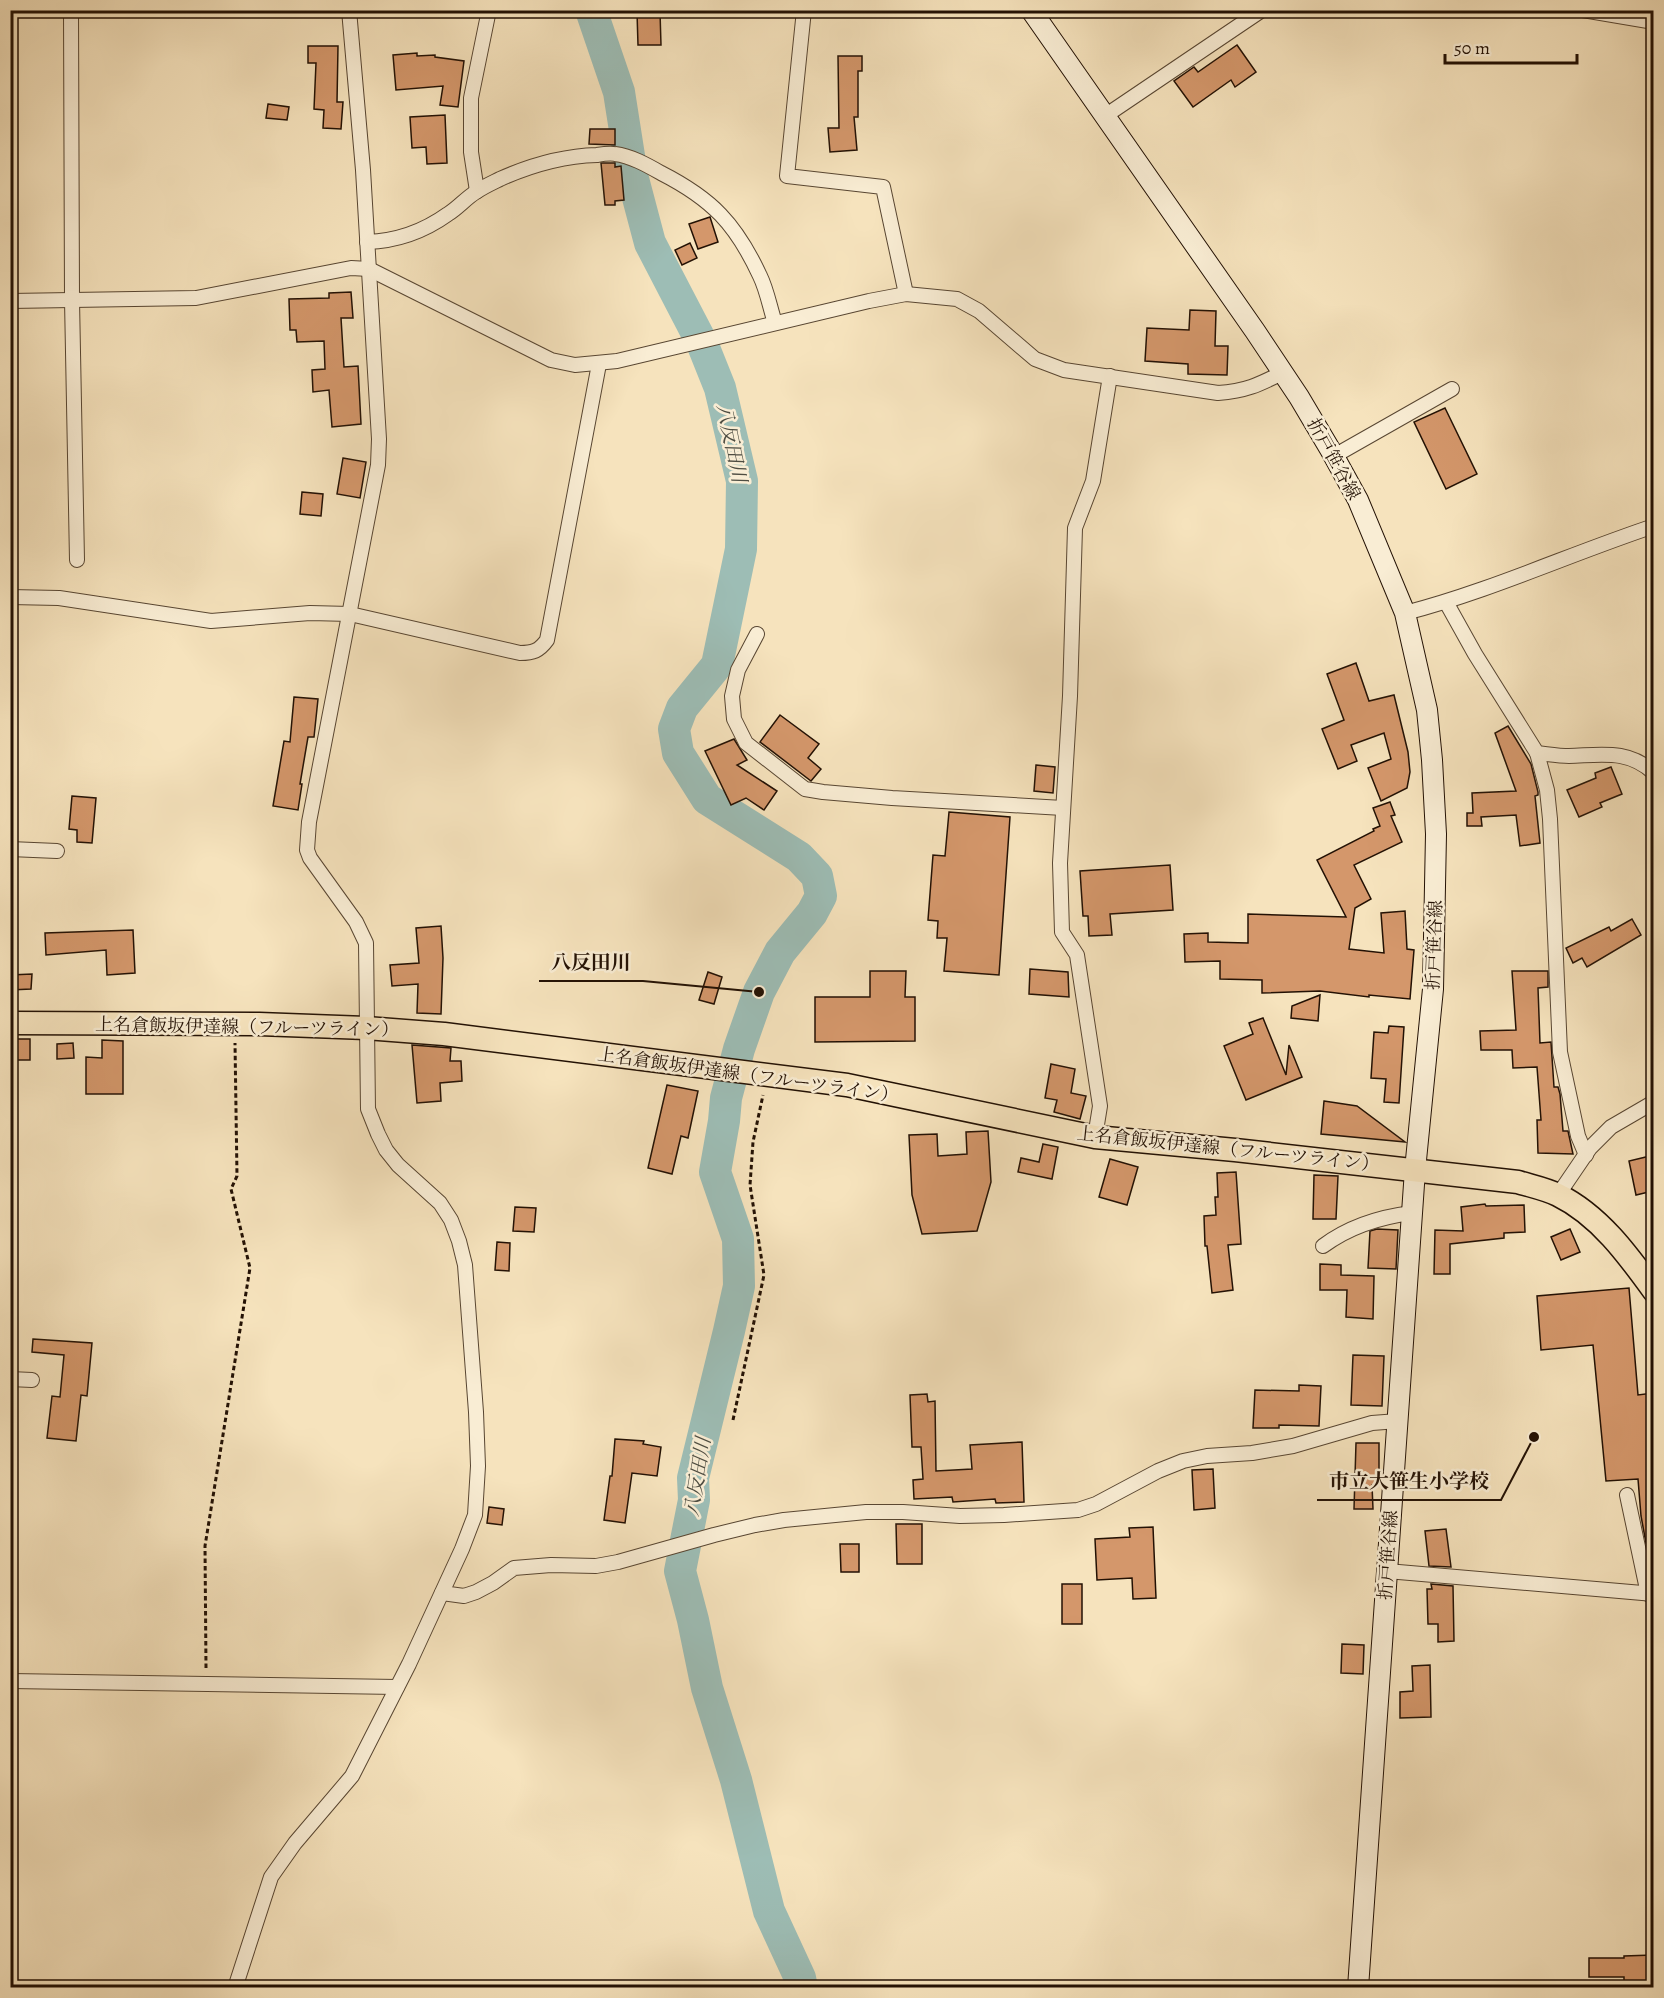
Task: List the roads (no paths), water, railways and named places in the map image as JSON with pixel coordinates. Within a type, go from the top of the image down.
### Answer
[{"type":"main road","name":"折戸笹谷線","points":[[1032,10],[1282,373],[1334,456],[1358,500],[1405,613],[1427,710],[1436,834],[1433,989],[1415,1170],[1358,1988]]},
{"type":"main road","name":"上名倉飯坂伊達線（フルーツライン）","points":[[10,1023],[235,1023],[366,1028],[444,1034],[847,1085],[1095,1137],[1235,1150],[1518,1182],[1558,1195],[1590,1216],[1610,1236],[1653,1291]]},
{"type":"street","points":[[71,10],[72,300],[77,560]]},
{"type":"street","points":[[235,1988],[271,1877],[294,1843],[352,1776],[442,1593],[475,1515],[478,1466],[465,1265],[459,1240],[451,1220],[440,1203],[398,1165],[386,1150],[368,1109],[366,943],[356,922],[339,896],[314,866],[307,850],[309,822],[378,465],[369,270],[349,10]]},
{"type":"street","points":[[477,191],[471,152],[471,98],[489,10]]},
{"type":"street","points":[[804,10],[787,176],[883,187],[906,294]]},
{"type":"street","points":[[1105,116],[1262,10]]},
{"type":"street","points":[[1583,10],[1653,22]]},
{"type":"street","points":[[367,242],[401,238],[425,228],[448,214],[477,191],[501,179],[554,160],[582,155],[615,154],[640,162],[671,178],[720,212],[738,235],[761,277],[775,323]]},
{"type":"street","points":[[10,301],[196,298],[351,268],[369,270],[551,360],[575,365],[599,364],[693,344],[906,294],[957,299],[979,311],[1035,359],[1064,370],[1218,393],[1240,391],[1282,373]]},
{"type":"street","points":[[10,597],[59,598],[211,621],[310,613],[350,614],[520,653],[530,653],[540,649],[547,640],[599,364]]},
{"type":"street","points":[[1095,1137],[1100,1106],[1077,955],[1062,932],[1060,863],[1070,696],[1076,528],[1093,480],[1110,376]]},
{"type":"street","points":[[1334,456],[1452,389]]},
{"type":"street","points":[[1405,613],[1446,602],[1596,545],[1653,526]]},
{"type":"street","points":[[1446,602],[1475,654],[1537,753],[1547,790],[1560,1052],[1578,1136],[1586,1155]]},
{"type":"street","points":[[757,634],[738,670],[732,696],[734,719],[746,743],[805,789],[892,798],[1063,808]]},
{"type":"street","points":[[1537,753],[1567,756],[1622,755],[1633,758],[1653,772]]},
{"type":"street","points":[[10,849],[57,851]]},
{"type":"street","points":[[1558,1195],[1586,1155],[1611,1127],[1653,1102]]},
{"type":"street","points":[[1323,1246],[1340,1233],[1356,1226],[1392,1215],[1412,1213]]},
{"type":"street","points":[[10,1379],[32,1380]]},
{"type":"street","points":[[442,1593],[464,1596],[470,1594],[493,1583],[514,1568],[551,1565],[596,1566],[755,1525],[784,1521],[866,1512],[960,1516],[1078,1509],[1096,1504],[1158,1471],[1183,1461],[1293,1446],[1372,1423],[1398,1421]]},
{"type":"street","points":[[1387,1571],[1651,1594],[1649,1571],[1627,1495]]},
{"type":"street","points":[[10,1681],[397,1688]]},
{"type":"waterway","name":"八反田川","points":[[591,10],[619,92],[632,175],[650,243],[702,343],[720,388],[742,481],[741,549],[717,665],[682,708],[674,729],[678,753],[707,799],[799,857],[817,876],[821,896],[812,913],[780,952],[759,992],[739,1049],[726,1098],[715,1172],[738,1239],[739,1286],[693,1478],[694,1500],[680,1571],[707,1688],[736,1780],[769,1911],[800,1978],[802,1988]]},
{"type":"place","name":"八反田川","points":[[759,992]]},
{"type":"place","name":"市立大笹生小学校","points":[[1534,1437]]}]
